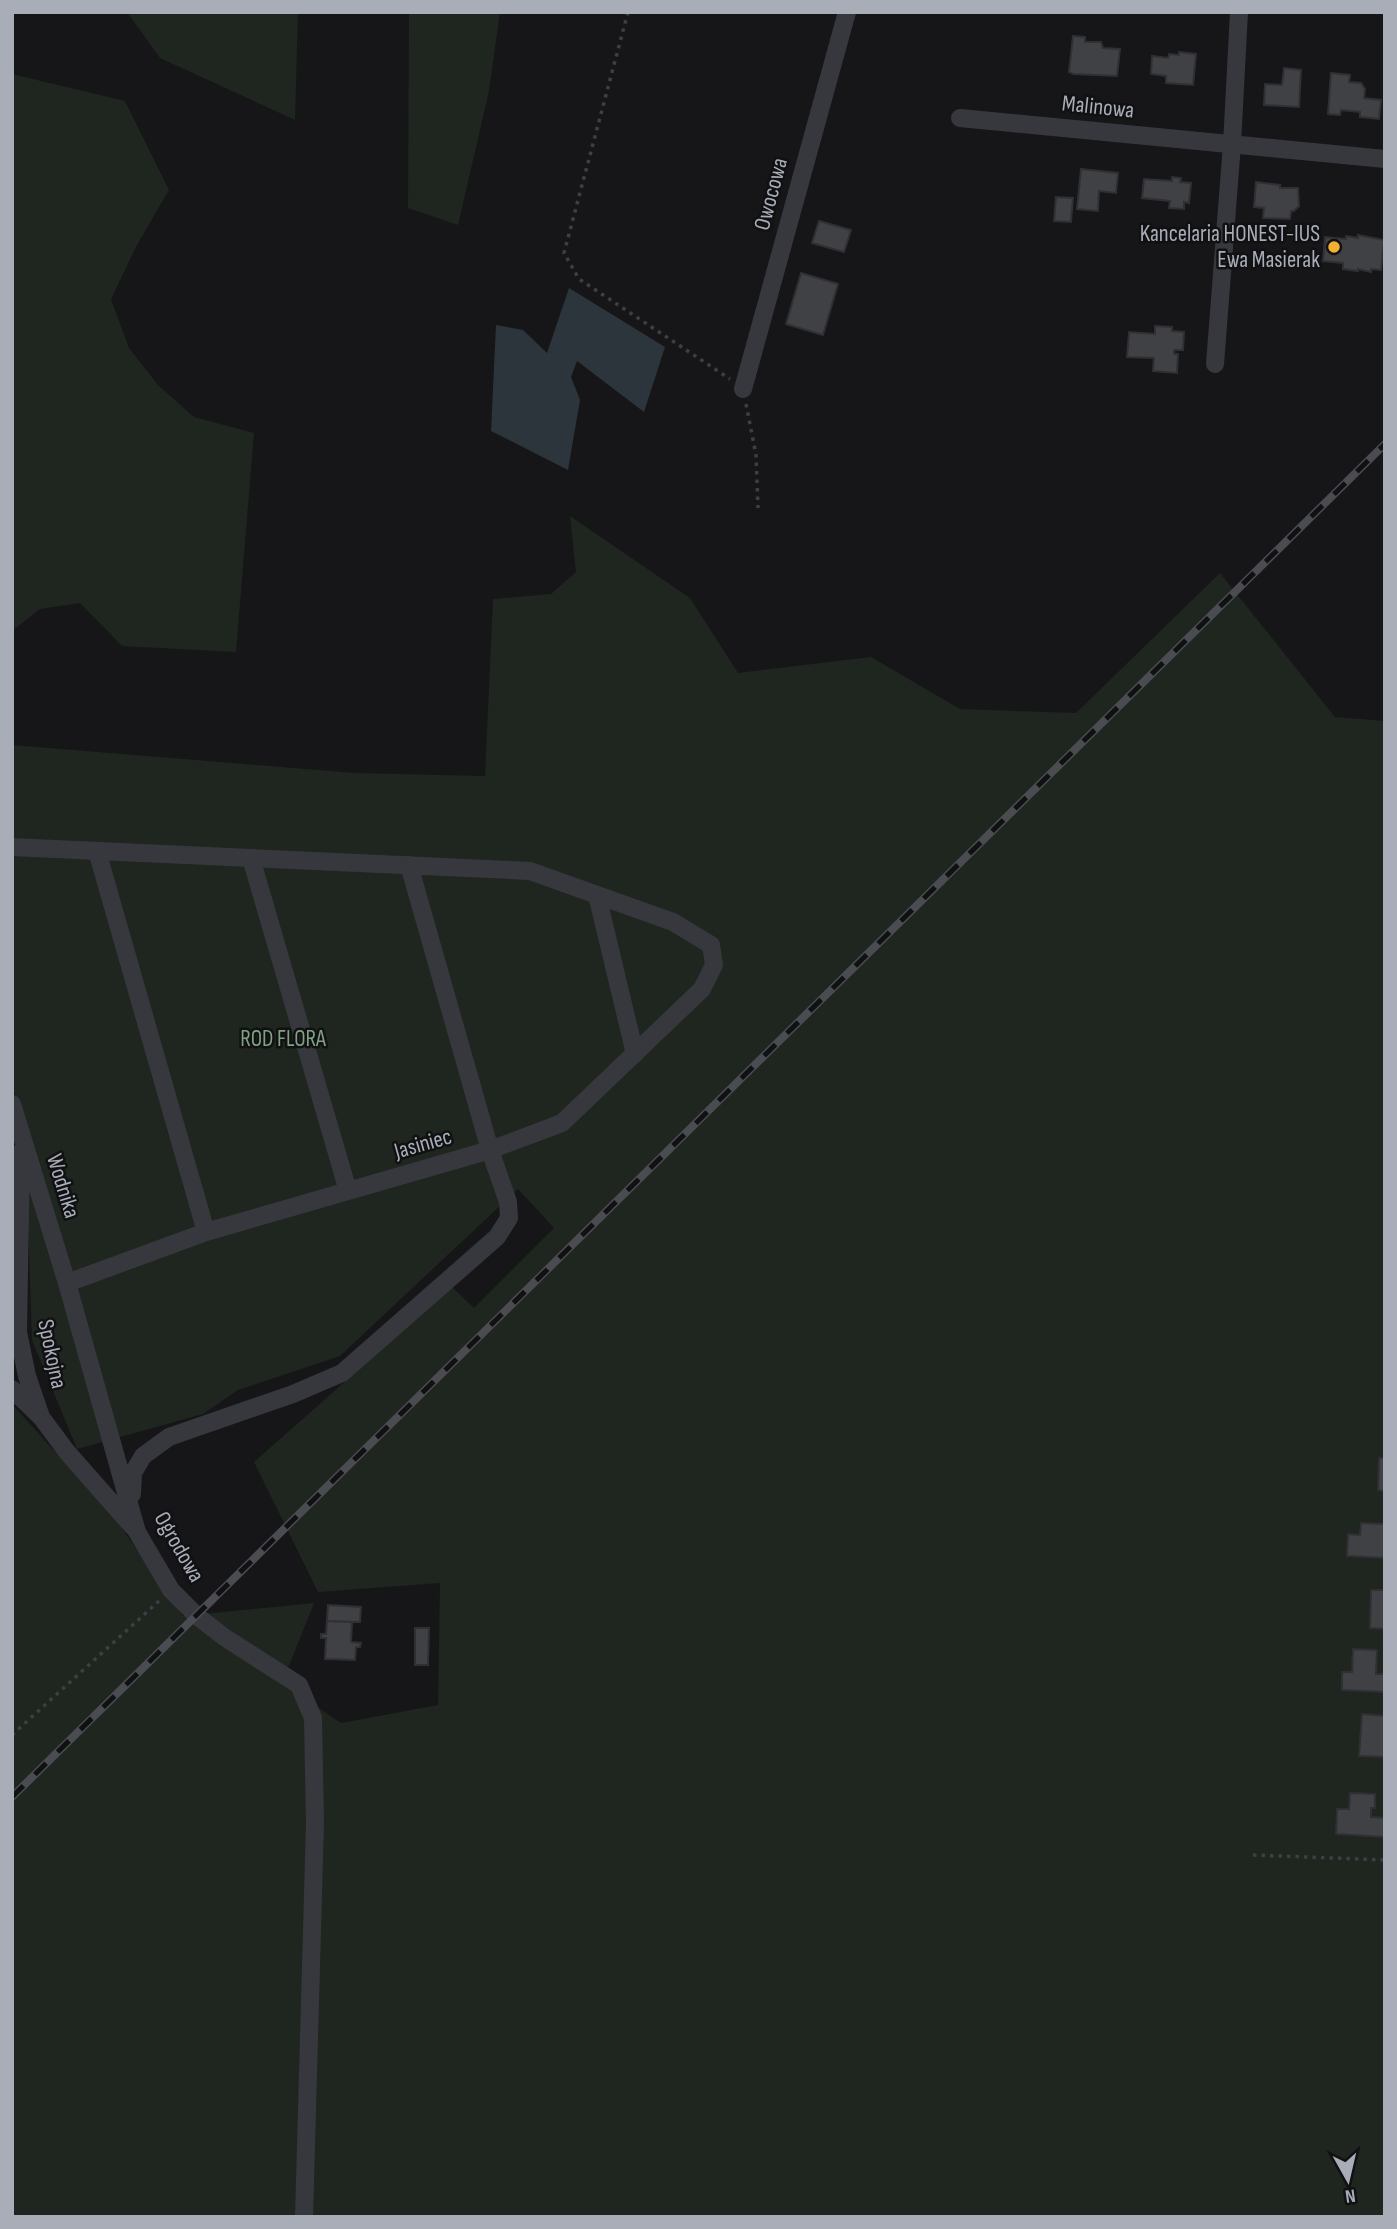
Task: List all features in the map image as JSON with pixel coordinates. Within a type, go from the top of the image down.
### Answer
[{"type":"street","name":"Owocowa","points":[[743,389],[847,12]]},
{"type":"street","points":[[1214,364],[1232,144],[1239,12]]},
{"type":"street","name":"Malinowa","points":[[960,118],[1385,159]]},
{"type":"street","points":[[12,847],[530,871],[597,894],[635,1054]]},
{"type":"street","points":[[97,851],[205,1233]]},
{"type":"street","points":[[251,858],[348,1191]]},
{"type":"street","points":[[137,1532],[132,1494],[133,1473],[143,1456],[169,1437],[293,1394],[342,1373],[497,1237],[509,1218],[508,1202],[490,1150],[409,865]]},
{"type":"street","name":"Jasiniec","points":[[67,1283],[205,1233],[490,1150],[562,1123],[702,989],[714,965],[711,945],[673,922],[597,894]]},
{"type":"street","name":"Wodnika","points":[[12,1104],[67,1283]]},
{"type":"street","name":"Spokojna","points":[[21,1135],[18,1332],[27,1376],[41,1417]]},
{"type":"street","name":"Ogrodowa","points":[[67,1283],[137,1532],[171,1590],[197,1616],[224,1637],[299,1685],[313,1718],[315,1823],[304,2217]]},
{"type":"street","name":"Spokojna","points":[[12,1389],[41,1417]]},
{"type":"street","points":[[41,1417],[67,1452],[137,1532]]},
{"type":"path","points":[[628,12],[564,253],[579,279],[743,389],[756,455],[758,508]]},
{"type":"path","points":[[12,1735],[171,1590]]},
{"type":"path","points":[[1253,1855],[1385,1860]]},
{"type":"green space","points":[[127,12],[298,12],[295,120],[160,58]]},
{"type":"green space","points":[[409,12],[500,12],[489,91],[458,225],[408,208]]},
{"type":"green space","points":[[12,74],[125,101],[169,190],[137,245],[111,299],[129,348],[158,385],[194,417],[254,433],[236,652],[122,646],[80,603],[40,609],[12,631]]},
{"type":"green space","name":"ROD FLORA","points":[[570,516],[690,598],[738,673],[871,657],[960,709],[1076,713],[1220,573],[1335,717],[1385,721],[1385,2217],[12,2217],[12,1404],[114,1517],[183,1616],[314,1603],[282,1683],[341,1723],[438,1705],[440,1583],[318,1592],[254,1462],[452,1287],[474,1308],[554,1228],[518,1189],[340,1356],[238,1390],[203,1414],[77,1449],[32,1340],[25,1128],[12,1085],[12,745],[355,773],[485,776],[493,599],[551,594],[576,572]]},
{"type":"shaded area","points":[[569,288],[665,347],[644,412],[577,361],[571,377],[580,400],[568,470],[491,431],[496,325],[523,330],[547,353]]},
{"type":"building","points":[[1073,36],[1085,37],[1085,42],[1101,42],[1103,48],[1120,49],[1117,76],[1069,72]]},
{"type":"building","points":[[1179,52],[1196,54],[1193,85],[1166,83],[1166,76],[1151,74],[1152,56],[1168,58],[1169,54],[1179,55]]},
{"type":"building","points":[[1284,68],[1301,70],[1299,107],[1264,105],[1265,84],[1282,85]]},
{"type":"building","points":[[1331,73],[1350,75],[1349,82],[1361,83],[1365,89],[1364,98],[1381,100],[1379,119],[1360,117],[1360,112],[1341,110],[1340,115],[1328,114]]},
{"type":"building","points":[[1081,169],[1118,173],[1116,193],[1099,191],[1098,211],[1077,209]]},
{"type":"building","points":[[1172,177],[1181,178],[1180,182],[1191,183],[1189,203],[1184,202],[1184,209],[1169,208],[1170,201],[1142,198],[1144,179],[1172,181]]},
{"type":"building","points":[[1256,182],[1280,185],[1280,188],[1298,188],[1299,206],[1291,211],[1290,219],[1263,218],[1264,208],[1254,207]]},
{"type":"building","points":[[1056,197],[1073,198],[1071,222],[1054,221]]},
{"type":"building","points":[[819,221],[851,230],[844,252],[812,243]]},
{"type":"building","points":[[1358,235],[1384,240],[1381,270],[1371,269],[1371,272],[1343,269],[1343,263],[1323,261],[1325,237],[1346,239],[1346,236],[1358,238]]},
{"type":"building","points":[[801,273],[838,284],[823,335],[786,324]]},
{"type":"building","points":[[1155,326],[1172,327],[1172,331],[1184,332],[1183,350],[1174,350],[1174,354],[1178,354],[1177,373],[1153,371],[1154,358],[1127,357],[1129,332],[1155,334]]},
{"type":"building","points":[[1379,1458],[1385,1458],[1385,1491],[1378,1490]]},
{"type":"building","points":[[1361,1523],[1385,1524],[1385,1558],[1347,1556],[1348,1534],[1360,1535]]},
{"type":"building","points":[[1371,1590],[1385,1590],[1385,1629],[1370,1628]]},
{"type":"building","points":[[328,1605],[361,1607],[360,1622],[327,1621]]},
{"type":"building","points":[[327,1621],[352,1622],[351,1642],[361,1643],[360,1647],[356,1647],[355,1660],[325,1659],[326,1638],[321,1638],[321,1634],[326,1634]]},
{"type":"building","points":[[415,1628],[429,1628],[428,1665],[415,1665]]},
{"type":"building","points":[[1353,1649],[1377,1650],[1376,1674],[1385,1674],[1385,1692],[1342,1690],[1342,1672],[1352,1672]]},
{"type":"building","points":[[1362,1714],[1385,1716],[1385,1757],[1359,1756]]},
{"type":"building","points":[[1350,1793],[1375,1794],[1375,1808],[1371,1808],[1371,1817],[1385,1818],[1385,1837],[1336,1834],[1337,1809],[1349,1809]]},
{"type":"railway","points":[[12,1797],[1385,444]]},
{"type":"place","name":"Kancelaria HONEST-IUS Ewa Masierak","points":[[1334,247]]}]
